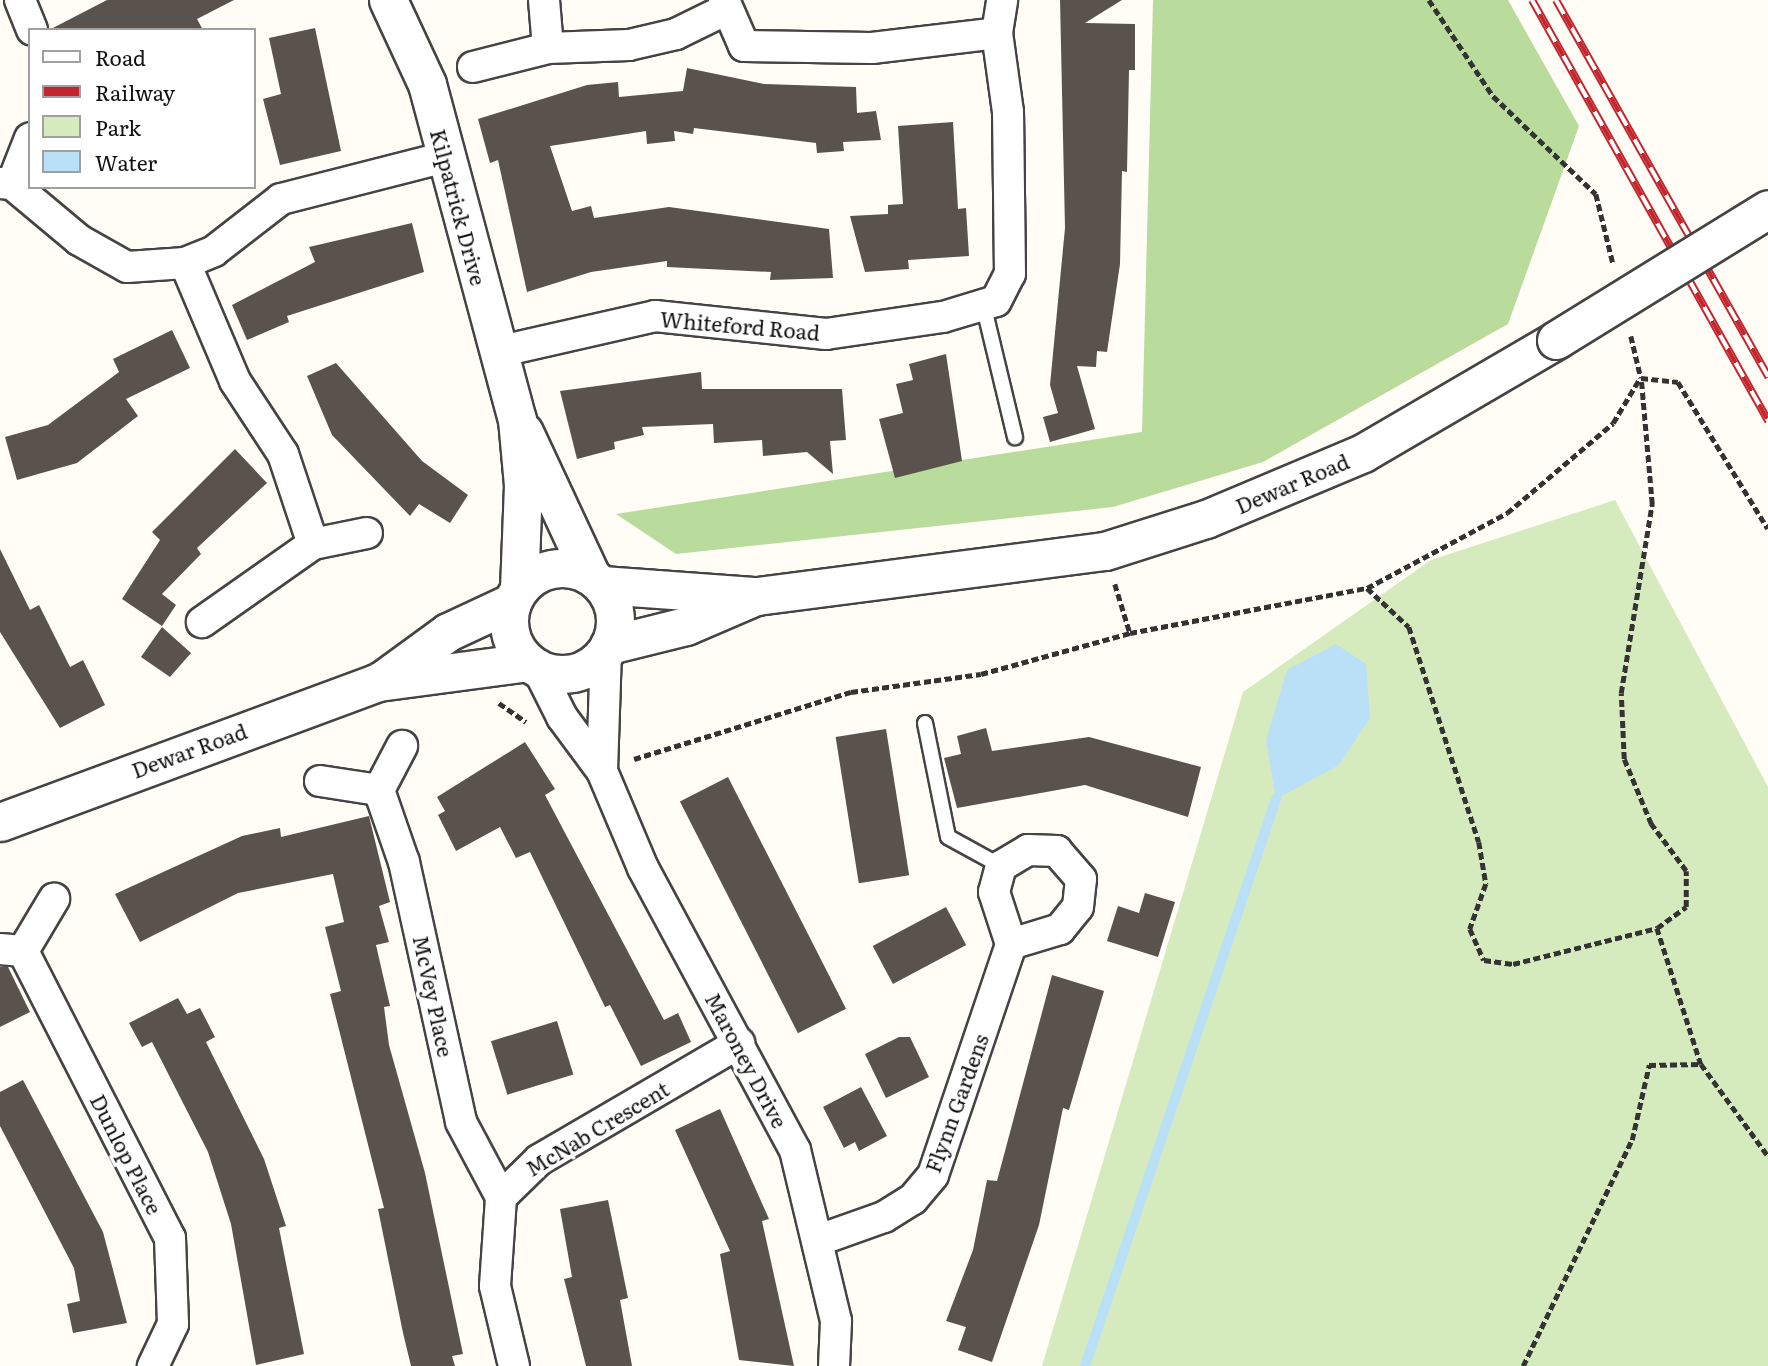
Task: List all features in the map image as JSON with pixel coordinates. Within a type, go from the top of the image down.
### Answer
[{"type":"street","points":[[20,0],[31,28]]},
{"type":"street","name":"Kilpatrick Drive","points":[[388,0],[427,84],[516,419],[523,485],[516,596]]},
{"type":"street","points":[[544,0],[548,48]]},
{"type":"street","points":[[985,308],[1005,290],[1010,274],[1007,112],[997,33],[1002,0]]},
{"type":"street","points":[[473,67],[548,48],[629,45],[676,34],[725,5],[744,46],[872,48],[997,33]]},
{"type":"street","points":[[28,142],[6,184],[79,240],[127,267],[185,263],[214,251],[281,199],[446,157]]},
{"type":"street","name":"Dewar Road","points":[[597,580],[757,596],[1105,551],[1206,519],[1363,453],[1556,340],[1768,209]]},
{"type":"street","points":[[185,263],[235,381],[283,454],[313,544]]},
{"type":"street","name":"Whiteford Road","points":[[497,352],[655,316],[826,334],[985,308]]},
{"type":"street","name":"Kilpatrick Drive","points":[[516,419],[597,580]]},
{"type":"street","points":[[202,622],[313,544],[367,533]]},
{"type":"street","points":[[560,568],[597,580],[615,610],[608,648],[578,672],[533,665],[510,633],[516,596],[560,568]]},
{"type":"street","name":"Dewar Road","points":[[378,682],[448,632],[516,596]]},
{"type":"street","name":"Dewar Road","points":[[608,648],[686,626],[757,596]]},
{"type":"street","name":"Maroney Drive","points":[[602,771],[608,648]]},
{"type":"street","name":"Dewar Road","points":[[0,822],[378,682],[533,665]]},
{"type":"street","name":"Maroney Drive","points":[[533,665],[602,771],[643,868],[795,1150],[819,1240],[836,1321],[834,1366]]},
{"type":"street","points":[[320,781],[379,790],[402,746]]},
{"type":"street","name":"McVey Place","points":[[379,790],[404,862],[461,1122],[500,1197]]},
{"type":"street","points":[[1028,849],[1057,851],[1082,879],[1078,907],[1060,929],[1011,944],[994,892],[1001,866],[1028,849]]},
{"type":"street","name":"Dunlop Place","points":[[54,899],[12,950],[170,1238],[173,1324],[153,1366]]},
{"type":"street","name":"Flynn Gardens","points":[[819,1240],[884,1217],[913,1199],[933,1175],[1011,944]]},
{"type":"street","name":"McNab Crescent","points":[[500,1197],[540,1160],[739,1043]]},
{"type":"street","points":[[500,1197],[495,1286],[514,1366]]},
{"type":"lane","points":[[985,308],[1015,438]]},
{"type":"lane","points":[[925,723],[948,837],[1001,866]]},
{"type":"path","points":[[1429,0],[1493,96],[1596,194],[1615,273]]},
{"type":"path","points":[[1367,588],[1409,627],[1479,842],[1486,884],[1470,929],[1484,960],[1513,964],[1657,928],[1686,907],[1686,871],[1651,824],[1624,759],[1620,693],[1652,504],[1641,378],[1628,325]]},
{"type":"path","points":[[1641,378],[1678,382],[1768,529]]},
{"type":"path","points":[[602,771],[851,692],[981,674],[1130,633],[1367,588],[1507,513],[1613,423],[1641,378]]},
{"type":"path","points":[[1105,551],[1130,633]]},
{"type":"path","points":[[487,694],[531,729]]},
{"type":"path","points":[[1657,928],[1702,1064],[1768,1156]]},
{"type":"path","points":[[1523,1366],[1632,1140],[1649,1065],[1702,1064]]},
{"type":"green space","points":[[1153,0],[1508,0],[1579,126],[1508,324],[1263,462],[1113,507],[676,554],[616,514],[1142,432]]},
{"type":"green space","points":[[1615,500],[1768,787],[1768,1366],[1042,1366],[1243,692],[1431,560]]},
{"type":"water","points":[[1336,644],[1366,664],[1370,718],[1339,765],[1276,799],[1266,740],[1287,670]]},
{"type":"building","points":[[107,0],[234,0],[197,19],[202,28],[53,28]]},
{"type":"building","points":[[1060,0],[1122,0],[1085,23],[1135,24],[1135,70],[1129,70],[1127,172],[1122,171],[1120,264],[1107,352],[1097,351],[1096,367],[1077,366],[1095,429],[1050,442],[1043,417],[1058,413],[1050,385],[1065,228]]},
{"type":"building","points":[[315,28],[341,151],[280,165],[263,99],[281,94],[269,38]]},
{"type":"building","points":[[687,68],[764,84],[856,87],[857,113],[876,111],[881,140],[843,142],[844,151],[817,153],[816,143],[694,128],[693,134],[674,131],[675,141],[647,144],[646,131],[550,146],[572,211],[591,206],[594,218],[669,207],[829,229],[833,278],[770,280],[771,272],[667,267],[667,261],[591,272],[527,292],[498,160],[490,163],[478,119],[587,85],[618,82],[619,97],[683,91]]},
{"type":"building","points":[[953,122],[958,209],[966,208],[969,256],[908,260],[909,269],[865,272],[850,216],[888,214],[888,205],[903,204],[898,126]]},
{"type":"building","points":[[412,223],[424,272],[287,316],[289,322],[247,340],[232,305],[315,262],[309,247]]},
{"type":"building","points":[[172,330],[190,368],[126,399],[138,416],[77,463],[17,480],[5,437],[48,425],[119,372],[113,359]]},
{"type":"building","points":[[946,354],[962,461],[895,478],[879,419],[903,413],[896,384],[913,380],[909,364]]},
{"type":"building","points":[[336,363],[422,461],[468,495],[450,523],[419,504],[410,516],[332,435],[307,376]]},
{"type":"building","points":[[701,372],[702,389],[842,389],[846,440],[830,441],[833,474],[807,452],[763,456],[762,440],[714,443],[713,424],[642,427],[644,435],[614,442],[615,449],[577,459],[560,391]]},
{"type":"building","points":[[235,449],[267,483],[197,548],[201,554],[162,594],[176,605],[162,626],[122,599],[160,540],[152,532]]},
{"type":"building","points":[[0,549],[30,610],[39,605],[70,667],[83,660],[105,705],[60,728],[0,632]]},
{"type":"building","points":[[162,627],[191,653],[170,677],[141,657]]},
{"type":"building","points":[[986,728],[992,751],[1089,737],[1201,767],[1188,817],[1085,785],[957,808],[944,758],[961,754],[957,736]]},
{"type":"building","points":[[886,729],[909,875],[859,883],[836,737]]},
{"type":"building","points":[[525,742],[555,789],[545,795],[664,1020],[678,1013],[691,1042],[641,1066],[610,1005],[605,1007],[530,852],[516,858],[500,827],[456,851],[438,815],[445,811],[437,797]]},
{"type":"building","points":[[728,777],[846,1009],[798,1033],[680,802]]},
{"type":"building","points":[[369,816],[390,902],[379,906],[389,942],[376,945],[390,1006],[384,1007],[389,1045],[425,1173],[463,1354],[452,1356],[455,1366],[411,1366],[378,1209],[384,1208],[330,994],[341,991],[325,927],[344,922],[333,874],[238,893],[140,942],[115,894],[242,836],[280,828],[281,837]]},
{"type":"building","points":[[1145,893],[1175,902],[1158,957],[1107,941],[1118,906],[1139,913]]},
{"type":"building","points":[[946,907],[966,945],[893,984],[873,946]]},
{"type":"building","points":[[0,967],[8,967],[30,1012],[0,1027]]},
{"type":"building","points":[[1052,975],[1104,991],[1069,1110],[1063,1108],[1039,1225],[992,1362],[958,1350],[966,1327],[946,1321],[973,1250],[987,1180],[997,1181]]},
{"type":"building","points":[[178,998],[187,1014],[200,1008],[215,1037],[206,1042],[264,1159],[286,1226],[279,1228],[304,1354],[256,1365],[231,1224],[208,1152],[152,1042],[142,1047],[129,1023]]},
{"type":"building","points":[[557,1021],[573,1075],[507,1095],[491,1041]]},
{"type":"building","points":[[899,1037],[910,1037],[929,1077],[886,1098],[865,1054]]},
{"type":"building","points":[[23,1080],[103,1232],[127,1323],[73,1333],[67,1304],[80,1301],[74,1268],[0,1126],[0,1092]]},
{"type":"building","points":[[861,1087],[887,1136],[859,1151],[855,1142],[844,1148],[823,1107]]},
{"type":"building","points":[[720,1109],[769,1219],[762,1221],[794,1366],[739,1360],[720,1254],[730,1251],[675,1130]]},
{"type":"building","points":[[608,1200],[628,1298],[620,1300],[632,1366],[586,1366],[564,1279],[572,1277],[560,1209]]},
{"type":"waterway","points":[[1085,1366],[1276,799]]},
{"type":"railway","points":[[1532,0],[1768,421]]},
{"type":"railway","points":[[1556,0],[1768,377]]}]
